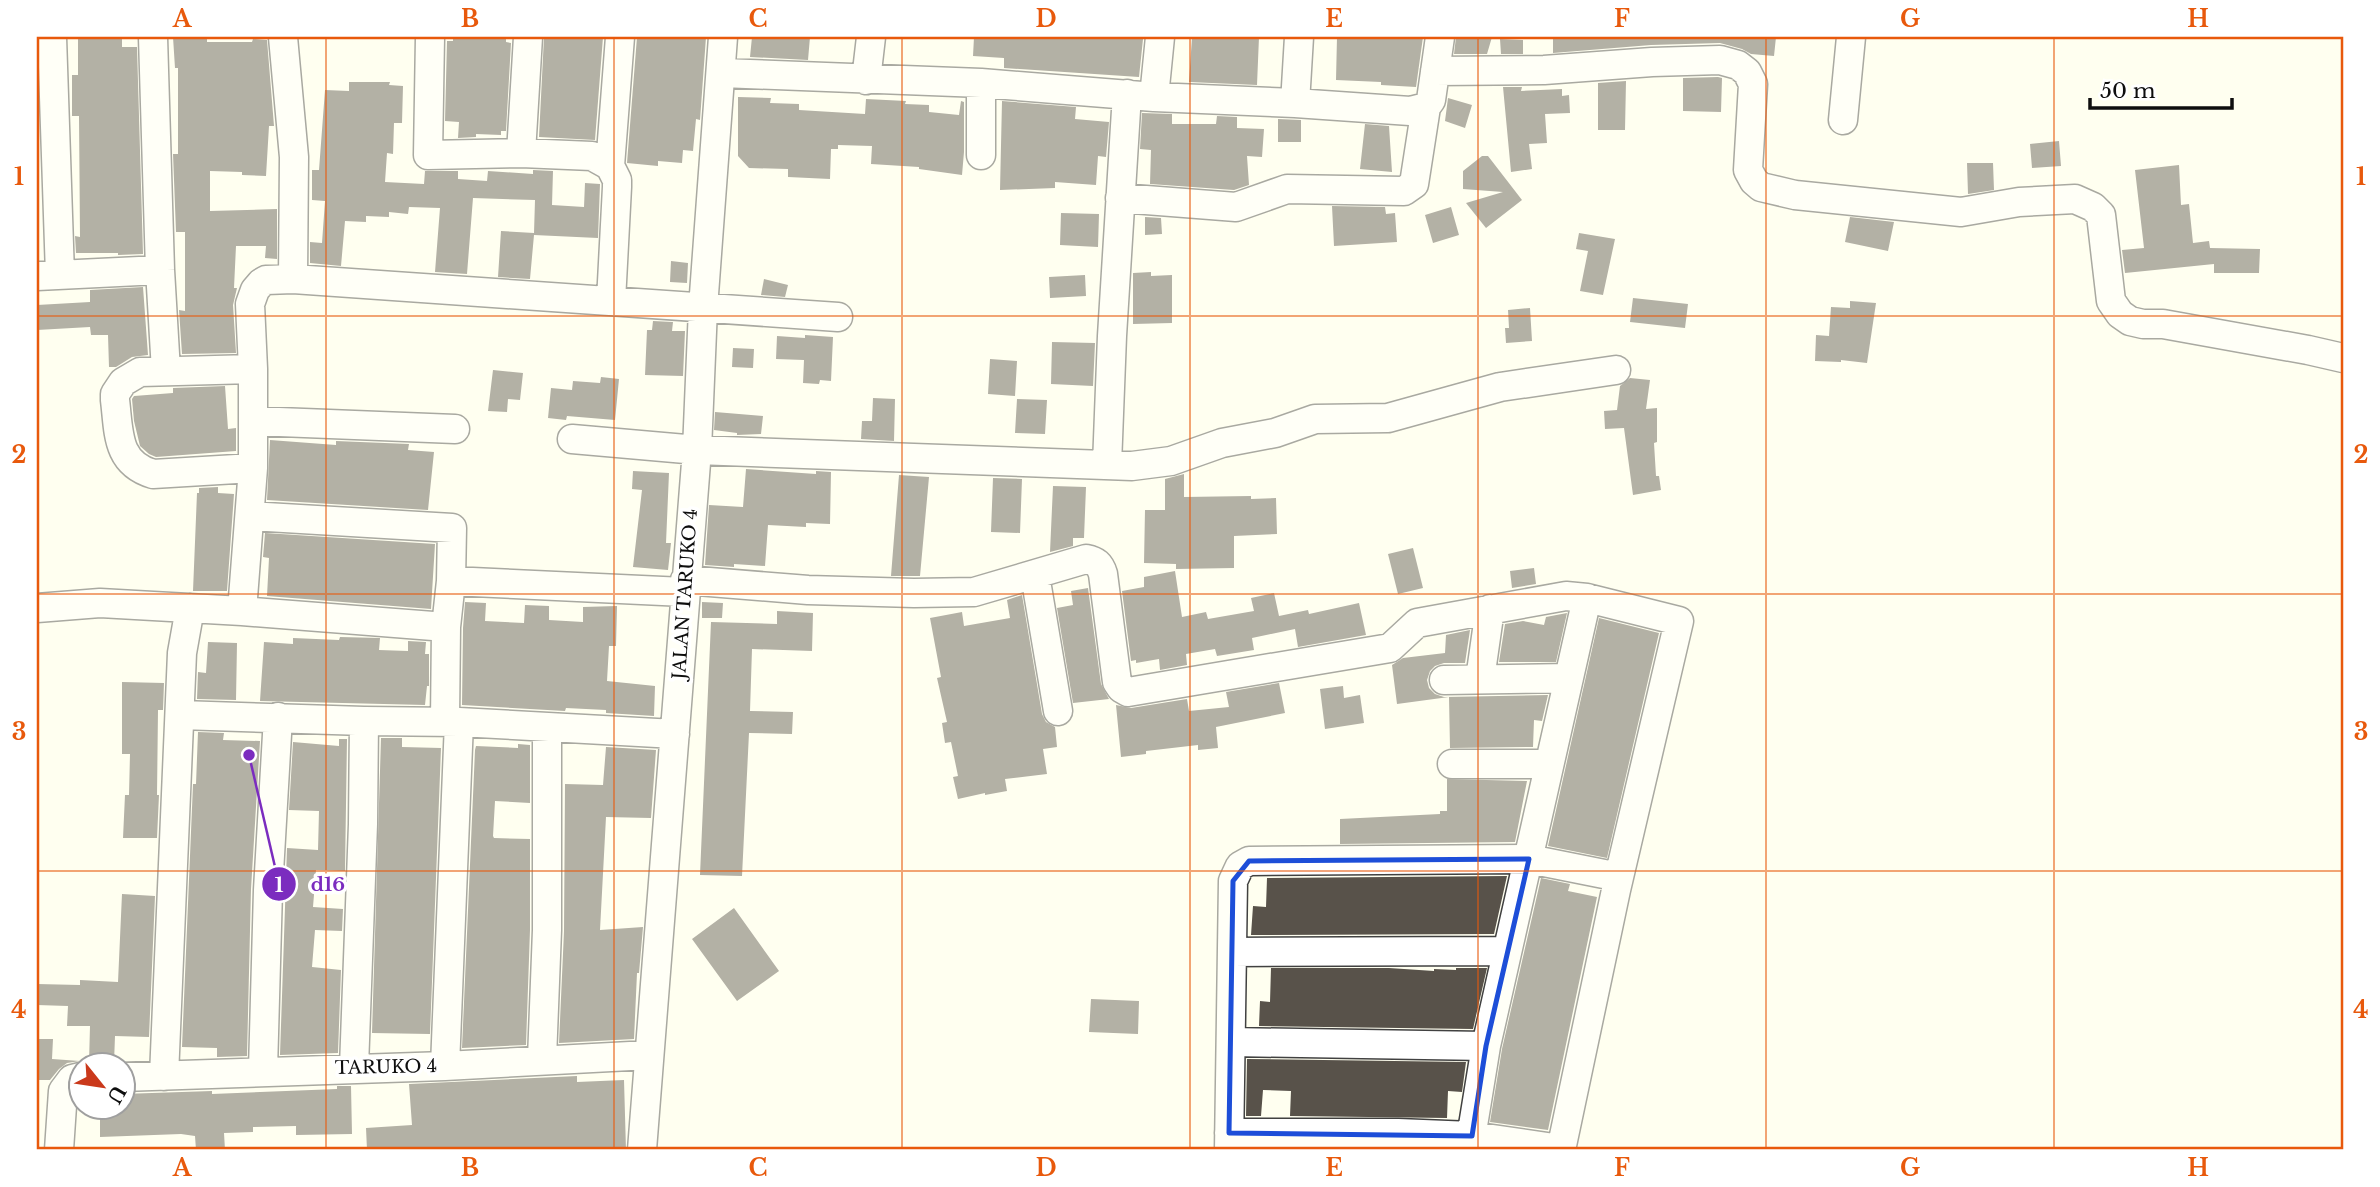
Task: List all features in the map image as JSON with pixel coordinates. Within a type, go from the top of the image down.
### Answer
[{"type":"street","points":[[51,37],[49,275],[160,270]]},
{"type":"street","points":[[153,37],[166,371]]},
{"type":"street","points":[[283,37],[294,158],[293,279]]},
{"type":"street","points":[[430,37],[428,155],[521,153],[592,156],[610,166]]},
{"type":"street","points":[[521,153],[528,37]]},
{"type":"street","points":[[611,301],[617,180],[610,166],[620,37]]},
{"type":"street","name":"JALAN TARUKO 4","points":[[642,1150],[697,450],[702,308],[723,37]]},
{"type":"street","points":[[866,80],[871,37]]},
{"type":"street","points":[[1107,465],[1120,198],[1140,95],[1160,37]]},
{"type":"street","points":[[1295,103],[1299,37]]},
{"type":"street","points":[[1120,198],[1236,207],[1287,189],[1405,191],[1414,184],[1426,107],[1431,100],[1440,37]]},
{"type":"street","points":[[1843,120],[1851,37]]},
{"type":"street","points":[[1435,71],[1544,70],[1720,60],[1738,65],[1748,72],[1753,84],[1748,170],[1761,187],[1795,195],[1961,212],[2019,202],[2075,199],[2093,206],[2101,215],[2111,301],[2120,314],[2130,321],[2163,324],[2308,350],[2343,359]]},
{"type":"street","points":[[722,73],[981,83],[1396,111],[1426,107]]},
{"type":"street","points":[[981,83],[981,155]]},
{"type":"street","points":[[242,611],[253,468],[253,369],[249,312],[255,290],[266,280],[293,279],[838,317]]},
{"type":"street","points":[[253,369],[140,372],[123,382],[115,394],[122,450],[139,470],[153,474],[253,468]]},
{"type":"street","points":[[572,439],[697,450],[1132,466],[1171,461],[1222,443],[1275,433],[1315,419],[1388,418],[1500,387],[1616,370]]},
{"type":"street","points":[[253,421],[455,429]]},
{"type":"street","points":[[251,516],[452,528],[451,581],[446,627],[452,722],[445,1066]]},
{"type":"street","points":[[451,581],[974,592],[1086,559],[1099,564],[1103,574],[1117,682],[1128,692],[1386,649],[1394,646],[1417,623],[1566,596],[1587,598],[1679,621],[1619,877],[1561,1149],[1471,1143],[1229,1142],[1233,881],[1240,866],[1249,861],[1529,859],[1619,877]]},
{"type":"street","points":[[1035,575],[1058,711]]},
{"type":"street","points":[[1471,1143],[1486,1046],[1587,598]]},
{"type":"street","points":[[37,608],[100,603],[446,627]]},
{"type":"street","points":[[164,1076],[182,653],[190,608]]},
{"type":"street","points":[[1480,679],[1490,609]]},
{"type":"street","points":[[1444,680],[1569,678]]},
{"type":"street","points":[[180,715],[452,722],[675,734]]},
{"type":"street","points":[[263,1070],[268,890],[278,717]]},
{"type":"street","points":[[354,1067],[364,721]]},
{"type":"street","points":[[542,1059],[547,930],[547,727]]},
{"type":"street","points":[[1452,764],[1548,764]]},
{"type":"street","points":[[1232,952],[1507,951]]},
{"type":"street","points":[[1231,1042],[1486,1046]]},
{"type":"street","name":"TARUKO 4","points":[[136,1077],[263,1070],[445,1066],[649,1055]]},
{"type":"street","points":[[59,1150],[63,1091],[66,1087]]},
{"type":"highlighted area","points":[[1529,859],[1486,1046],[1472,1136],[1229,1133],[1233,881],[1249,861]]},
{"type":"building","points":[[78,37],[122,37],[122,47],[137,47],[143,254],[76,253],[75,236],[80,237],[79,116],[72,116],[72,75],[78,75]]},
{"type":"building","points":[[173,37],[207,37],[207,42],[267,40],[274,126],[269,126],[266,176],[210,171],[210,211],[277,209],[277,259],[265,258],[266,246],[236,246],[234,288],[237,288],[233,305],[236,353],[182,354],[179,310],[185,311],[185,232],[176,232],[173,154],[178,154],[178,68],[175,68]]},
{"type":"building","points":[[453,37],[506,37],[506,42],[511,43],[506,131],[501,131],[501,135],[476,134],[476,137],[458,138],[459,122],[445,121],[447,41],[453,41]]},
{"type":"building","points":[[544,37],[603,37],[595,140],[539,137]]},
{"type":"building","points":[[637,37],[706,37],[700,120],[696,119],[693,151],[683,150],[682,163],[658,161],[658,166],[627,163]]},
{"type":"building","points":[[752,37],[810,37],[808,60],[750,57]]},
{"type":"building","points":[[974,37],[1143,39],[1139,77],[1004,68],[1004,58],[973,56]]},
{"type":"building","points":[[1192,37],[1259,37],[1257,85],[1189,82]]},
{"type":"building","points":[[1337,37],[1423,37],[1416,87],[1336,80]]},
{"type":"building","points":[[1456,37],[1492,37],[1487,54],[1454,54]]},
{"type":"building","points":[[1553,37],[1776,37],[1774,56],[1751,54],[1720,43],[1651,45],[1553,53]]},
{"type":"building","points":[[1500,39],[1523,40],[1523,54],[1501,54]]},
{"type":"building","points":[[1683,78],[1722,78],[1721,112],[1683,111]]},
{"type":"building","points":[[1626,81],[1625,130],[1598,130],[1598,83]]},
{"type":"building","points":[[349,82],[390,82],[389,85],[403,86],[402,123],[394,123],[393,154],[387,153],[385,182],[424,184],[425,171],[458,171],[458,179],[487,181],[488,171],[533,174],[533,170],[553,171],[552,205],[584,207],[585,183],[600,184],[598,238],[534,235],[530,279],[498,277],[501,231],[534,233],[535,200],[473,198],[467,274],[435,272],[440,208],[409,207],[408,214],[389,212],[389,217],[366,216],[366,222],[345,221],[341,266],[310,263],[310,242],[322,243],[325,201],[312,200],[312,170],[319,170],[325,90],[349,91]]},
{"type":"building","points":[[1503,87],[1522,87],[1521,91],[1562,89],[1562,96],[1569,95],[1570,113],[1545,114],[1547,143],[1529,144],[1532,169],[1511,172]]},
{"type":"building","points":[[738,97],[771,98],[770,103],[799,104],[799,110],[865,114],[866,99],[906,101],[905,104],[929,105],[929,112],[959,115],[961,101],[964,102],[962,175],[919,167],[871,164],[872,146],[838,145],[838,149],[831,149],[830,179],[788,177],[788,169],[749,168],[738,156]]},
{"type":"building","points":[[1448,98],[1472,105],[1465,128],[1445,121]]},
{"type":"building","points":[[1002,101],[1076,107],[1075,119],[1109,122],[1106,157],[1098,156],[1096,185],[1055,182],[1055,188],[1000,190]]},
{"type":"building","points":[[1142,113],[1172,114],[1172,124],[1216,124],[1217,116],[1237,117],[1237,128],[1264,129],[1262,157],[1247,156],[1249,185],[1234,190],[1150,184],[1151,150],[1140,149]]},
{"type":"building","points":[[1278,119],[1301,120],[1301,142],[1278,142]]},
{"type":"building","points":[[1365,124],[1389,126],[1392,172],[1360,169]]},
{"type":"building","points":[[2059,141],[2061,166],[2032,168],[2030,144]]},
{"type":"building","points":[[1482,156],[1488,156],[1522,200],[1486,228],[1466,203],[1503,192],[1463,189],[1463,171]]},
{"type":"building","points":[[1967,163],[1993,163],[1994,190],[1968,194]]},
{"type":"building","points":[[2179,165],[2181,205],[2189,204],[2193,243],[2209,241],[2210,248],[2260,249],[2259,273],[2214,273],[2214,264],[2125,273],[2122,250],[2144,248],[2135,170]]},
{"type":"building","points":[[1332,206],[1385,207],[1386,214],[1395,213],[1397,242],[1334,246]]},
{"type":"building","points":[[1451,207],[1459,235],[1433,243],[1425,215]]},
{"type":"building","points":[[1061,213],[1099,214],[1098,247],[1060,245]]},
{"type":"building","points":[[1145,217],[1161,218],[1162,234],[1145,235]]},
{"type":"building","points":[[1850,217],[1894,222],[1888,251],[1845,242]]},
{"type":"building","points":[[1579,233],[1615,239],[1603,295],[1580,291],[1588,251],[1576,249]]},
{"type":"building","points":[[671,261],[688,263],[687,283],[670,282]]},
{"type":"building","points":[[1151,272],[1151,276],[1172,275],[1172,323],[1133,324],[1133,273]]},
{"type":"building","points":[[1085,275],[1086,296],[1050,298],[1049,277]]},
{"type":"building","points":[[764,279],[788,285],[785,297],[761,295]]},
{"type":"building","points":[[143,287],[148,355],[132,357],[116,367],[109,367],[108,335],[91,335],[90,327],[37,330],[37,305],[90,302],[90,290]]},
{"type":"building","points":[[1633,298],[1688,304],[1685,328],[1630,322]]},
{"type":"building","points":[[1850,301],[1876,303],[1867,363],[1815,361],[1816,335],[1829,336],[1831,307],[1850,308]]},
{"type":"building","points":[[1530,308],[1532,341],[1506,343],[1508,310]]},
{"type":"building","points":[[653,321],[673,322],[672,331],[685,331],[683,376],[645,375],[647,330],[652,330]]},
{"type":"building","points":[[805,335],[833,337],[831,381],[820,380],[819,384],[803,383],[804,360],[776,359],[777,336],[805,338]]},
{"type":"building","points":[[1052,342],[1095,343],[1093,386],[1051,384]]},
{"type":"building","points":[[733,348],[754,349],[753,368],[732,367]]},
{"type":"building","points":[[990,359],[1017,361],[1015,396],[988,394]]},
{"type":"building","points":[[493,370],[523,373],[520,400],[508,399],[507,412],[488,411]]},
{"type":"building","points":[[601,377],[619,379],[615,420],[567,416],[566,420],[548,418],[551,388],[572,390],[573,381],[600,383]]},
{"type":"building","points":[[1630,378],[1650,380],[1646,409],[1657,408],[1657,442],[1654,443],[1656,476],[1659,476],[1661,490],[1633,495],[1624,428],[1605,429],[1604,411],[1617,410],[1620,386]]},
{"type":"building","points":[[225,386],[228,429],[236,428],[236,451],[156,457],[140,446],[134,421],[134,396],[173,393],[173,388]]},
{"type":"building","points":[[873,398],[895,399],[894,441],[861,439],[862,421],[872,421]]},
{"type":"building","points":[[1017,399],[1047,400],[1045,434],[1015,433]]},
{"type":"building","points":[[715,412],[763,416],[761,434],[737,435],[714,430]]},
{"type":"building","points":[[270,440],[336,445],[336,441],[409,444],[408,450],[434,452],[428,510],[267,500]]},
{"type":"building","points":[[746,469],[816,474],[816,471],[831,472],[830,524],[806,523],[806,527],[768,525],[765,566],[705,565],[709,505],[743,507]]},
{"type":"building","points":[[633,471],[669,473],[666,543],[671,543],[668,570],[633,567],[642,490],[632,489]]},
{"type":"building","points":[[1184,474],[1184,497],[1276,498],[1277,534],[1234,536],[1234,568],[1176,569],[1176,564],[1144,563],[1145,510],[1165,510],[1165,479]]},
{"type":"building","points":[[899,475],[929,477],[920,576],[891,576]]},
{"type":"building","points":[[993,478],[1022,479],[1020,533],[991,532]]},
{"type":"building","points":[[1053,486],[1086,487],[1084,538],[1073,538],[1073,546],[1050,552]]},
{"type":"building","points":[[218,487],[218,493],[234,494],[227,591],[193,591],[197,493],[199,488]]},
{"type":"building","points":[[265,533],[435,544],[431,609],[267,596],[269,558],[263,557]]},
{"type":"building","points":[[1413,548],[1423,588],[1398,594],[1388,554]]},
{"type":"building","points":[[1534,568],[1536,584],[1512,588],[1510,571]]},
{"type":"building","points":[[1175,571],[1182,617],[1206,612],[1208,619],[1254,611],[1251,598],[1274,593],[1279,616],[1308,610],[1309,614],[1359,603],[1366,635],[1298,647],[1295,629],[1252,638],[1254,650],[1217,656],[1215,649],[1186,654],[1187,665],[1160,670],[1159,659],[1136,663],[1136,660],[1131,661],[1122,591],[1144,587],[1144,577]]},
{"type":"building","points":[[1088,588],[1101,684],[1109,699],[1073,703],[1057,608],[1073,605],[1071,591]]},
{"type":"building","points":[[1022,595],[1042,714],[1046,722],[1055,727],[1057,747],[1043,749],[1047,774],[1005,779],[1007,791],[958,799],[953,777],[958,776],[951,742],[945,743],[942,723],[947,722],[937,678],[941,677],[930,618],[962,612],[964,626],[1010,618],[1007,600]]},
{"type":"building","points":[[465,602],[486,603],[485,621],[524,623],[525,605],[549,606],[549,620],[583,622],[583,607],[617,606],[616,646],[609,646],[607,681],[655,686],[654,716],[606,713],[606,710],[566,708],[565,711],[462,705]]},
{"type":"building","points":[[702,602],[723,603],[722,618],[702,618]]},
{"type":"building","points":[[777,611],[813,613],[812,651],[752,649],[750,711],[793,712],[792,734],[749,733],[742,876],[700,875],[711,622],[777,624]]},
{"type":"building","points":[[1567,613],[1556,662],[1499,662],[1505,624],[1523,621],[1544,625],[1546,617]]},
{"type":"building","points":[[1599,618],[1659,633],[1607,858],[1548,846]]},
{"type":"building","points":[[1470,630],[1465,663],[1435,666],[1427,680],[1429,688],[1444,697],[1548,695],[1542,721],[1534,720],[1533,747],[1450,748],[1449,697],[1397,704],[1392,665],[1403,658],[1445,653],[1446,635]]},
{"type":"building","points":[[340,637],[380,638],[379,650],[408,651],[408,641],[426,642],[425,654],[429,654],[429,686],[425,705],[260,701],[264,642],[293,644],[293,638],[339,640]]},
{"type":"building","points":[[208,642],[237,643],[236,700],[197,699],[198,672],[206,673]]},
{"type":"building","points":[[122,682],[164,683],[163,710],[158,710],[157,838],[123,838],[125,795],[129,795],[130,754],[122,754]]},
{"type":"building","points":[[1279,683],[1285,713],[1216,727],[1218,748],[1198,750],[1198,745],[1121,757],[1116,705],[1131,708],[1187,699],[1189,711],[1229,707],[1226,692]]},
{"type":"building","points":[[1343,686],[1344,698],[1360,695],[1364,723],[1325,729],[1320,689]]},
{"type":"building","points":[[198,732],[224,733],[223,740],[260,741],[251,889],[247,1056],[217,1057],[217,1048],[182,1047],[193,784],[196,784]]},
{"type":"building","points":[[381,738],[402,738],[402,747],[441,748],[430,1034],[372,1033]]},
{"type":"building","points":[[339,739],[347,739],[345,871],[316,870],[313,907],[343,909],[342,931],[315,930],[312,967],[341,970],[338,1053],[280,1055],[287,848],[318,850],[319,811],[289,810],[293,742],[339,746]]},
{"type":"building","points":[[518,744],[530,745],[530,803],[495,801],[493,836],[530,839],[526,1045],[462,1048],[475,750],[476,746],[518,748]]},
{"type":"building","points":[[606,747],[656,750],[651,818],[606,817],[600,930],[643,927],[637,973],[634,1039],[559,1043],[564,931],[565,784],[603,785]]},
{"type":"building","points":[[1447,779],[1527,781],[1515,842],[1340,844],[1340,819],[1440,814],[1440,811],[1447,811]]},
{"type":"building","points":[[1507,876],[1494,934],[1251,935],[1253,906],[1266,907],[1267,878]]},
{"type":"building","points":[[1541,878],[1570,884],[1568,891],[1597,897],[1548,1130],[1490,1122],[1502,1049]]},
{"type":"building","points":[[122,894],[155,896],[149,1037],[115,1036],[114,1050],[89,1050],[90,1026],[67,1026],[68,1006],[37,1005],[37,984],[80,985],[80,980],[118,982]]},
{"type":"building","points":[[734,908],[779,971],[737,1001],[692,939]]},
{"type":"building","points":[[1271,968],[1389,968],[1434,971],[1487,968],[1473,1029],[1259,1026],[1260,1001],[1270,1002]]},
{"type":"building","points":[[1091,999],[1139,1001],[1138,1034],[1089,1032]]},
{"type":"building","points":[[37,1039],[53,1039],[52,1059],[66,1060],[66,1064],[50,1080],[37,1080]]},
{"type":"building","points":[[1247,1059],[1466,1062],[1462,1092],[1448,1091],[1447,1118],[1290,1116],[1291,1091],[1263,1090],[1261,1116],[1246,1116]]},
{"type":"building","points":[[577,1076],[577,1082],[624,1080],[626,1150],[367,1150],[366,1128],[412,1125],[409,1084]]},
{"type":"building","points":[[337,1086],[351,1086],[352,1134],[296,1135],[296,1126],[253,1127],[253,1132],[224,1133],[225,1150],[196,1150],[195,1136],[181,1134],[100,1137],[100,1120],[136,1120],[136,1094],[212,1091],[212,1094],[337,1089]]},
{"type":"place","name":"d16","points":[[249,755]]}]
